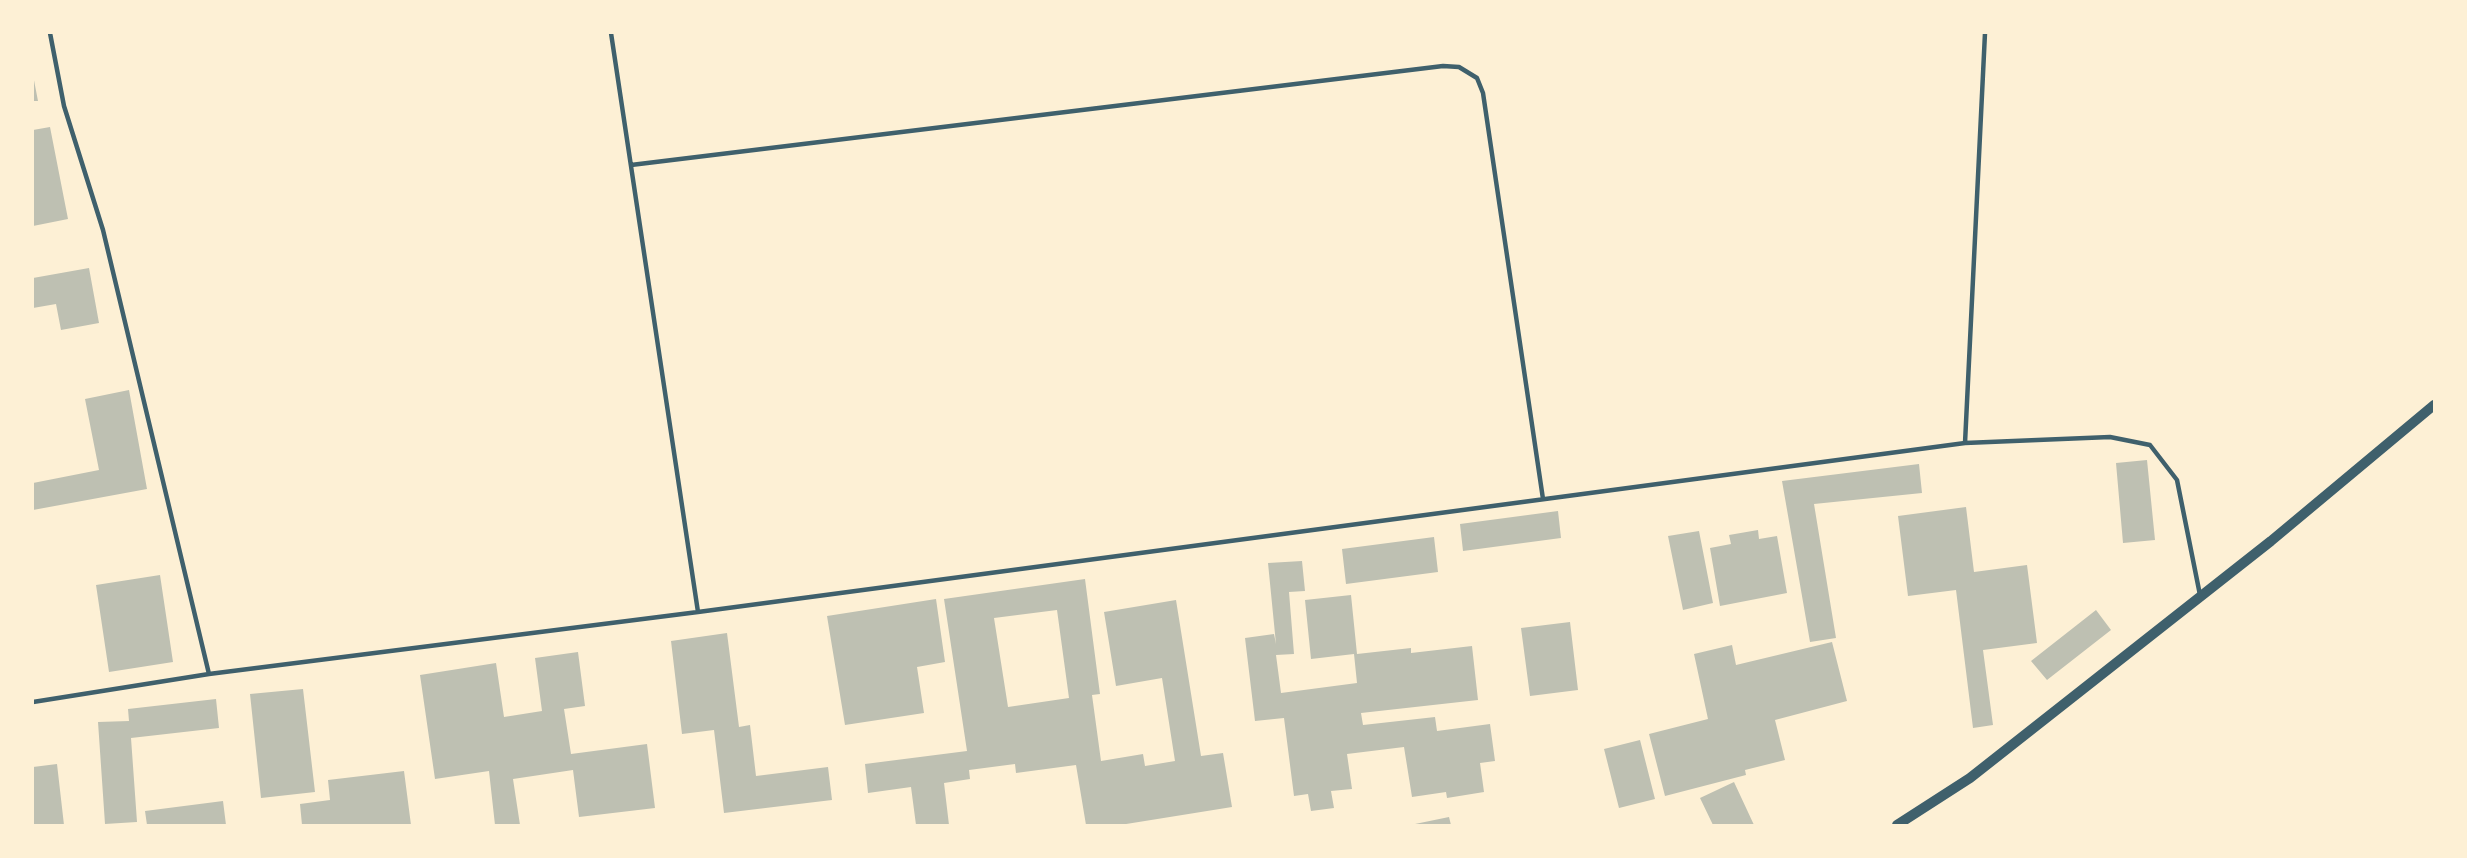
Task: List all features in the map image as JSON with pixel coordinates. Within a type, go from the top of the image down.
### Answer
[{"type":"street","points":[[1897,825],[1970,778],[2271,541],[2434,405]]},
{"type":"lane","points":[[50,33],[64,106],[103,230],[209,674]]},
{"type":"lane","points":[[611,33],[698,612]]},
{"type":"lane","points":[[1965,443],[1985,33]]},
{"type":"lane","points":[[631,165],[1431,67],[1459,67],[1477,78],[1483,93],[1543,499]]},
{"type":"lane","points":[[33,702],[209,674],[698,612],[1965,443],[2110,437],[2150,446],[2177,480],[2200,595]]},
{"type":"building","points":[[33,75],[38,101],[33,101]]},
{"type":"building","points":[[50,127],[68,219],[33,226],[33,130]]},
{"type":"building","points":[[89,268],[99,323],[61,330],[56,304],[33,308],[33,278]]},
{"type":"building","points":[[129,390],[147,489],[33,510],[33,483],[99,470],[85,399]]},
{"type":"building","points":[[2147,460],[2155,540],[2123,543],[2116,463]]},
{"type":"building","points":[[1919,464],[1922,493],[1814,504],[1836,638],[1810,642],[1782,481]]},
{"type":"building","points":[[1966,507],[1974,572],[2027,565],[2037,643],[1983,650],[1993,725],[1973,728],[1956,590],[1908,596],[1898,516]]},
{"type":"building","points":[[1558,511],[1561,538],[1463,551],[1460,524]]},
{"type":"building","points":[[1758,530],[1759,539],[1777,536],[1787,593],[1720,606],[1710,548],[1731,544],[1729,535]]},
{"type":"building","points":[[1699,531],[1713,603],[1683,610],[1668,536]]},
{"type":"building","points":[[1434,537],[1438,572],[1346,584],[1342,549]]},
{"type":"building","points":[[1302,561],[1305,591],[1289,592],[1294,654],[1276,655],[1281,693],[1357,683],[1354,654],[1311,659],[1305,600],[1351,595],[1357,654],[1411,648],[1411,653],[1472,646],[1478,700],[1361,713],[1363,725],[1435,717],[1437,731],[1490,724],[1495,761],[1480,763],[1484,792],[1447,798],[1446,792],[1412,797],[1404,747],[1347,754],[1352,789],[1331,791],[1334,808],[1311,811],[1308,794],[1294,796],[1284,718],[1255,721],[1245,638],[1274,634],[1276,644],[1268,563]]},
{"type":"building","points":[[160,575],[173,662],[109,672],[96,585]]},
{"type":"building","points":[[1085,579],[1100,694],[1092,695],[1101,761],[1143,754],[1145,766],[1175,761],[1162,678],[1116,686],[1104,612],[1176,600],[1201,756],[1223,753],[1232,807],[1120,825],[1086,825],[1076,765],[1016,773],[1015,764],[969,770],[970,779],[944,783],[949,825],[916,825],[911,787],[868,793],[865,764],[967,751],[944,599]],"holes":[[[1057,610],[1069,698],[1008,707],[994,618]]]},
{"type":"building","points":[[936,599],[945,662],[917,667],[924,713],[845,725],[827,616]]},
{"type":"building","points":[[2096,610],[2111,630],[2047,680],[2031,661]]},
{"type":"building","points":[[1570,622],[1578,690],[1530,696],[1521,628]]},
{"type":"building","points":[[727,633],[739,727],[750,725],[756,776],[828,767],[832,800],[724,813],[714,730],[682,734],[671,641]]},
{"type":"building","points":[[1832,642],[1847,701],[1775,720],[1785,760],[1745,770],[1746,775],[1665,796],[1649,734],[1708,719],[1694,654],[1732,645],[1736,665]]},
{"type":"building","points":[[578,652],[585,706],[564,709],[571,754],[647,744],[655,808],[579,817],[573,770],[513,779],[520,825],[495,825],[489,771],[435,779],[420,675],[496,663],[504,717],[542,711],[535,658]]},
{"type":"building","points":[[303,689],[315,792],[261,798],[250,694]]},
{"type":"building","points":[[216,699],[219,728],[131,738],[137,822],[105,824],[98,722],[129,721],[128,709]]},
{"type":"building","points":[[1640,740],[1655,799],[1619,808],[1604,749]]},
{"type":"building","points":[[57,764],[64,825],[33,825],[33,767]]},
{"type":"building","points":[[404,771],[411,825],[302,825],[300,804],[330,800],[328,780]]},
{"type":"building","points":[[1734,782],[1754,825],[1713,825],[1700,798]]},
{"type":"building","points":[[223,801],[226,825],[147,825],[145,811]]},
{"type":"building","points":[[1449,817],[1451,825],[1415,824]]}]
